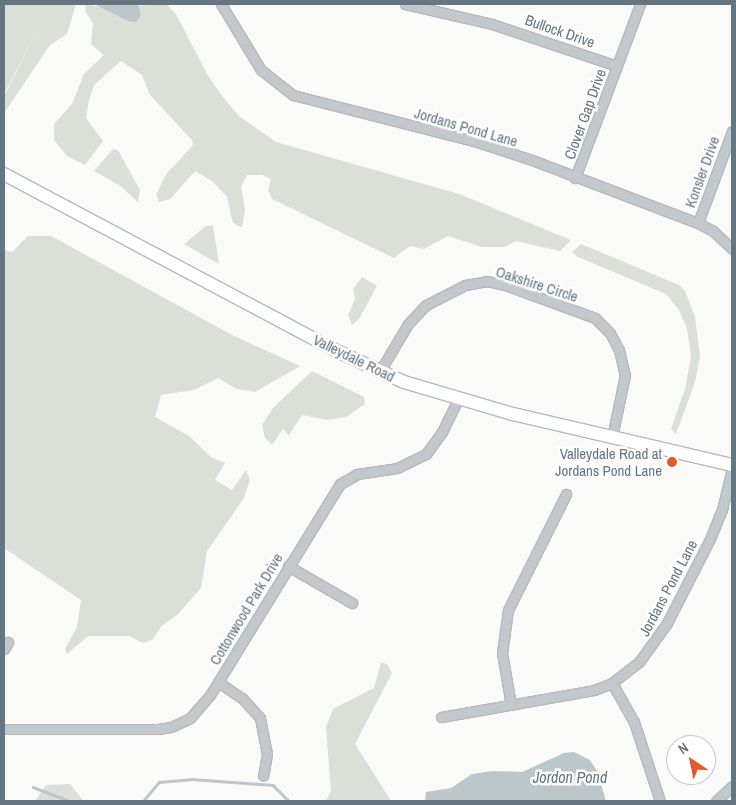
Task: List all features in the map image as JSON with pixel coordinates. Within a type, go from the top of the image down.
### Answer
[{"type":"street","name":"Jordans Pond Lane","points":[[221,4],[261,70],[293,95],[477,142],[698,223],[713,231],[732,249]]},
{"type":"street","name":"Bullock Drive","points":[[406,4],[492,24],[617,66]]},
{"type":"street","name":"Clover Gap Drive","points":[[575,178],[640,4]]},
{"type":"street","name":"Konsler Drive","points":[[698,223],[732,130]]},
{"type":"street","name":"Valleydale Road","points":[[4,174],[380,372],[458,399],[732,467]]},
{"type":"street","name":"Oakshire Circle","points":[[380,372],[408,324],[426,305],[465,285],[487,281],[505,285],[596,318],[610,333],[619,350],[625,375],[612,437]]},
{"type":"street","name":"Cottonwood Park Drive","points":[[4,729],[171,727],[194,715],[218,682],[340,484],[357,474],[397,468],[426,454],[442,432],[458,399]]},
{"type":"street","name":"Jordans Pond Lane","points":[[441,717],[579,694],[612,682],[639,662],[667,623],[716,525],[732,467]]},
{"type":"street","points":[[511,705],[502,652],[508,610],[566,494]]},
{"type":"street","points":[[288,566],[352,603]]},
{"type":"street","points":[[218,682],[242,698],[260,718],[267,754],[263,776]]},
{"type":"street","points":[[612,682],[634,722],[660,801]]},
{"type":"street","points":[[716,801],[732,786]]},
{"type":"shaded area","points":[[4,4],[76,4],[67,34],[50,45],[4,113],[4,96],[39,27],[4,94]]},
{"type":"shaded area","points":[[85,4],[106,8],[166,4],[176,14],[207,74],[222,96],[239,116],[276,142],[459,194],[571,240],[560,251],[516,241],[505,247],[482,247],[448,236],[424,249],[410,246],[394,258],[272,199],[268,190],[271,179],[262,175],[247,175],[241,187],[245,210],[242,228],[233,223],[227,197],[212,181],[195,171],[170,199],[159,202],[156,194],[167,173],[193,145],[192,140],[150,95],[142,75],[121,61],[94,85],[86,118],[103,141],[85,165],[67,156],[54,140],[54,124],[72,104],[84,74],[104,55],[91,44],[93,23],[86,13]]},
{"type":"shaded area","points":[[113,149],[118,150],[140,190],[138,202],[119,185],[94,171]]},
{"type":"shaded area","points":[[206,226],[213,226],[219,264],[184,244]]},
{"type":"shaded area","points":[[28,236],[51,236],[232,335],[300,366],[255,392],[237,389],[218,378],[194,390],[161,395],[155,417],[189,436],[211,457],[225,463],[215,480],[232,490],[246,470],[250,480],[244,498],[207,551],[201,588],[178,614],[162,626],[152,640],[143,643],[129,636],[88,636],[67,654],[65,649],[77,627],[81,600],[4,548],[4,250],[12,252]]},
{"type":"shaded area","points":[[581,244],[679,285],[685,291],[695,317],[700,356],[695,382],[676,434],[671,429],[685,389],[691,356],[687,329],[679,310],[666,294],[578,257],[572,252]]},
{"type":"shaded area","points":[[362,277],[377,286],[359,319],[352,325],[348,315],[355,299],[353,289]]},
{"type":"shaded area","points":[[312,371],[364,397],[365,404],[346,417],[327,420],[302,415],[289,435],[283,429],[272,445],[265,438],[262,425],[273,408]]},
{"type":"shaded area","points":[[381,663],[387,664],[392,673],[355,744],[391,801],[326,801],[331,791],[326,727],[333,709],[374,688]]},
{"type":"shaded area","points":[[70,784],[83,801],[35,801],[46,785]]},
{"type":"water","points":[[94,4],[138,4],[141,15],[136,22],[128,21]]},
{"type":"water","name":"Jordon Pond","points":[[574,752],[590,760],[597,771],[606,801],[425,801],[426,792],[451,788],[472,774],[492,771],[522,772],[564,753]]},
{"type":"waterway","points":[[143,801],[159,782],[191,779],[273,785],[289,801]]},
{"type":"waterway","points":[[33,787],[69,801]]},
{"type":"place","name":"Valleydale Road at Jordans Pond Lane","points":[[672,462]]}]
